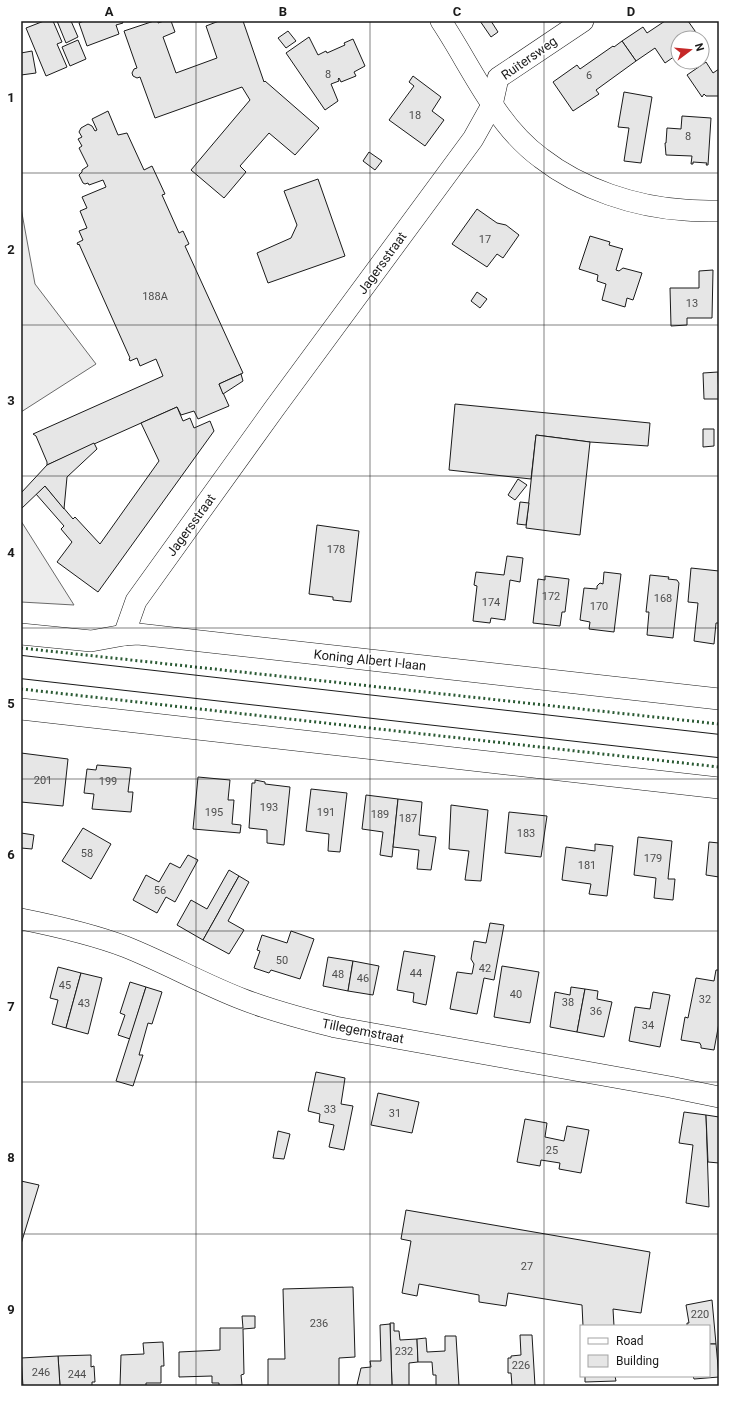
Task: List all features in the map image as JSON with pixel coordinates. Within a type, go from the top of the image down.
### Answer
[{"type":"main road","points":[[21,666],[719,746]]},
{"type":"street","points":[[442,21],[492,105],[524,142],[541,158],[586,185],[628,200],[652,206],[685,210],[719,211]]},
{"type":"street","name":"Ruitersweg","points":[[492,105],[498,78],[583,21]]},
{"type":"street","name":"Jagersstraat","points":[[124,635],[136,601],[274,409],[473,139],[492,105]]},
{"type":"street","name":"Koning Albert I-laan","points":[[21,634],[91,641],[138,634],[719,699]]},
{"type":"street","points":[[21,709],[719,788]]},
{"type":"street","name":"Tillegemstraat","points":[[21,919],[83,933],[125,947],[242,999],[266,1008],[335,1027],[719,1097]]},
{"type":"shaded area","points":[[21,208],[35,284],[96,364],[21,412]]},
{"type":"shaded area","points":[[21,521],[74,605],[21,602]]},
{"type":"building","points":[[44,21],[53,21],[62,42],[57,44],[67,67],[46,76],[26,28]]},
{"type":"building","points":[[57,21],[71,21],[78,37],[66,43]]},
{"type":"building","points":[[84,21],[122,21],[123,23],[116,25],[119,34],[87,46],[79,23]]},
{"type":"building","points":[[158,21],[158,23],[171,21],[175,32],[163,37],[176,73],[217,58],[206,26],[219,21],[243,21],[264,82],[265,81],[319,128],[295,155],[269,133],[240,166],[246,172],[224,198],[191,170],[250,100],[242,87],[155,118],[140,77],[137,78],[133,76],[132,73],[134,69],[137,68],[124,31]]},
{"type":"building","points":[[480,21],[491,21],[498,32],[491,37]]},
{"type":"building","points":[[665,21],[688,21],[694,30],[670,30],[670,60],[665,63],[655,48],[636,61],[622,41],[643,27],[647,33]]},
{"type":"building","points":[[288,31],[296,41],[286,48],[278,38]]},
{"type":"building","points":[[309,37],[318,55],[326,51],[327,53],[345,45],[344,43],[353,39],[365,66],[354,72],[356,76],[341,82],[339,78],[339,81],[331,84],[338,101],[325,110],[286,53]]},
{"type":"building","points":[[78,40],[86,59],[70,66],[62,47]]},
{"type":"building","points":[[622,41],[636,61],[596,90],[599,94],[573,111],[553,82],[577,65],[580,69]]},
{"type":"building","points":[[32,51],[36,73],[21,75],[21,53]]},
{"type":"building","points":[[710,68],[713,73],[719,69],[719,96],[706,96],[704,94],[702,97],[687,75],[694,70],[710,70]]},
{"type":"building","points":[[413,76],[441,97],[432,111],[444,120],[425,146],[389,120],[414,86],[409,82]]},
{"type":"building","points":[[624,92],[652,97],[641,163],[624,161],[629,128],[618,127]]},
{"type":"building","points":[[108,111],[118,135],[127,133],[144,170],[152,166],[165,194],[162,195],[179,233],[183,231],[189,244],[185,246],[243,373],[219,384],[229,406],[198,419],[194,411],[181,415],[177,407],[47,465],[36,436],[33,434],[163,376],[156,359],[140,366],[137,358],[130,361],[79,244],[78,245],[77,243],[83,240],[79,231],[87,228],[80,211],[87,208],[82,197],[106,187],[103,180],[89,185],[88,183],[85,184],[79,175],[82,170],[88,166],[79,148],[82,146],[78,139],[82,137],[79,132],[81,128],[88,124],[92,126],[95,131],[97,130],[92,119]]},
{"type":"building","points":[[682,116],[711,118],[708,165],[706,165],[707,163],[693,162],[693,164],[691,164],[692,156],[666,155],[665,143],[667,128],[681,129]]},
{"type":"building","points":[[369,152],[382,161],[375,170],[363,161]]},
{"type":"building","points":[[318,179],[345,256],[268,283],[257,253],[291,238],[297,225],[284,191]]},
{"type":"building","points":[[477,209],[497,223],[506,225],[519,235],[503,258],[497,254],[487,267],[452,244]]},
{"type":"building","points":[[590,236],[610,242],[609,245],[623,249],[616,270],[619,271],[623,268],[642,273],[633,300],[627,298],[625,307],[602,300],[606,284],[597,281],[598,275],[579,269]]},
{"type":"building","points":[[713,270],[712,318],[687,318],[687,325],[671,326],[670,288],[699,288],[699,271]]},
{"type":"building","points":[[477,292],[487,299],[480,308],[471,301]]},
{"type":"building","points":[[718,372],[719,399],[704,399],[703,373]]},
{"type":"building","points":[[241,374],[243,381],[223,394],[219,384]]},
{"type":"building","points":[[455,404],[650,423],[648,446],[590,442],[536,435],[531,479],[449,470]]},
{"type":"building","points":[[177,407],[183,421],[190,418],[194,428],[210,421],[214,431],[98,592],[57,562],[72,542],[61,529],[64,526],[36,494],[45,486],[73,519],[75,517],[100,544],[159,461],[141,423]]},
{"type":"building","points":[[703,429],[714,429],[714,446],[703,447]]},
{"type":"building","points":[[536,435],[590,442],[580,535],[526,528]]},
{"type":"building","points":[[94,443],[97,449],[67,477],[64,509],[45,486],[21,509],[21,493],[47,465]]},
{"type":"building","points":[[518,479],[527,485],[515,500],[508,495]]},
{"type":"building","points":[[520,502],[529,503],[526,525],[517,524]]},
{"type":"building","points":[[317,525],[359,531],[351,602],[333,600],[333,597],[309,594]]},
{"type":"building","points":[[507,556],[523,558],[520,582],[510,580],[505,620],[491,618],[490,623],[473,621],[477,586],[474,585],[476,572],[504,575]]},
{"type":"building","points":[[691,568],[719,571],[719,623],[716,623],[714,644],[694,641],[698,603],[688,602]]},
{"type":"building","points":[[604,572],[621,574],[614,632],[589,629],[590,622],[580,620],[584,588],[597,589],[597,586],[600,583],[603,584]]},
{"type":"building","points":[[650,575],[669,577],[668,579],[677,580],[679,583],[673,638],[647,635],[649,612],[646,612]]},
{"type":"building","points":[[545,576],[569,579],[565,612],[562,612],[560,626],[533,623],[538,579],[545,580]]},
{"type":"building","points":[[21,753],[68,759],[63,806],[21,802]]},
{"type":"building","points":[[97,765],[131,768],[128,792],[133,792],[131,812],[92,809],[94,794],[84,793],[87,769],[96,770]]},
{"type":"building","points":[[198,777],[230,780],[228,800],[234,800],[232,824],[241,825],[240,833],[193,829]]},
{"type":"building","points":[[255,780],[265,782],[265,784],[290,787],[284,845],[267,843],[267,830],[249,828],[252,783],[255,783]]},
{"type":"building","points":[[311,789],[347,793],[340,852],[328,851],[329,834],[306,831]]},
{"type":"building","points":[[366,795],[398,799],[392,857],[380,855],[383,832],[362,829]]},
{"type":"building","points":[[398,799],[422,802],[419,835],[436,837],[431,870],[417,869],[419,850],[393,847]]},
{"type":"building","points":[[451,805],[488,810],[481,881],[465,880],[469,851],[449,849]]},
{"type":"building","points":[[509,812],[547,816],[541,857],[505,853]]},
{"type":"building","points":[[83,828],[111,844],[91,879],[62,861]]},
{"type":"building","points":[[21,833],[34,835],[32,849],[21,848]]},
{"type":"building","points":[[638,837],[672,841],[668,879],[675,879],[673,900],[654,898],[656,878],[634,875]]},
{"type":"building","points":[[709,842],[719,843],[719,877],[706,875]]},
{"type":"building","points":[[595,844],[613,846],[607,896],[589,894],[591,884],[562,880],[566,847],[595,851]]},
{"type":"building","points":[[188,855],[198,860],[175,902],[166,897],[157,913],[133,900],[146,875],[159,882],[170,863],[180,868]]},
{"type":"building","points":[[229,870],[239,876],[203,940],[177,925],[191,900],[207,909]]},
{"type":"building","points":[[239,876],[249,882],[228,921],[244,930],[229,954],[203,940]]},
{"type":"building","points":[[490,923],[504,925],[494,980],[484,978],[477,1014],[450,1009],[457,972],[472,974],[474,964],[471,959],[474,941],[486,943]]},
{"type":"building","points":[[291,931],[314,939],[300,979],[271,970],[269,973],[254,968],[260,951],[257,950],[262,935],[287,943]]},
{"type":"building","points":[[404,951],[435,956],[426,1005],[413,1002],[414,993],[397,990]]},
{"type":"building","points":[[328,957],[353,961],[348,991],[323,986]]},
{"type":"building","points":[[353,961],[379,966],[373,995],[348,991]]},
{"type":"building","points":[[502,966],[539,972],[530,1023],[494,1017]]},
{"type":"building","points":[[58,967],[81,973],[66,1028],[52,1024],[58,1000],[50,998]]},
{"type":"building","points":[[716,970],[719,970],[719,1023],[714,1050],[701,1048],[700,1043],[681,1040],[685,1017],[688,1018],[696,978],[714,981]]},
{"type":"building","points":[[81,973],[102,978],[88,1034],[66,1028]]},
{"type":"building","points":[[130,982],[146,987],[130,1039],[118,1035],[125,1015],[120,1013]]},
{"type":"building","points":[[146,987],[162,992],[152,1024],[148,1023],[139,1055],[143,1055],[133,1086],[116,1081]]},
{"type":"building","points":[[571,987],[585,989],[577,1032],[550,1027],[555,992],[570,995]]},
{"type":"building","points":[[585,989],[598,991],[597,999],[612,1002],[604,1037],[577,1032]]},
{"type":"building","points":[[653,992],[670,995],[660,1047],[629,1041],[635,1007],[650,1009]]},
{"type":"building","points":[[316,1072],[345,1078],[341,1104],[353,1106],[344,1150],[329,1147],[334,1125],[319,1122],[320,1114],[308,1111]]},
{"type":"building","points":[[378,1093],[419,1102],[412,1133],[371,1125]]},
{"type":"building","points":[[684,1112],[706,1115],[709,1207],[686,1203],[693,1145],[679,1143]]},
{"type":"building","points":[[706,1115],[719,1117],[719,1163],[708,1162]]},
{"type":"building","points":[[525,1119],[547,1123],[545,1137],[564,1141],[567,1126],[589,1130],[581,1173],[559,1169],[560,1163],[541,1160],[540,1166],[517,1162]]},
{"type":"building","points":[[278,1131],[290,1134],[284,1159],[273,1158]]},
{"type":"building","points":[[21,1181],[39,1185],[21,1244]]},
{"type":"building","points":[[406,1210],[650,1252],[641,1313],[613,1309],[614,1325],[583,1325],[582,1305],[508,1293],[506,1306],[479,1302],[479,1295],[419,1284],[417,1296],[402,1293],[411,1241],[401,1239]]},
{"type":"building","points":[[353,1287],[355,1357],[339,1358],[339,1386],[268,1386],[268,1359],[285,1359],[283,1289]]},
{"type":"building","points":[[712,1300],[716,1344],[710,1344],[710,1325],[687,1325],[687,1323],[689,1323],[686,1305]]},
{"type":"building","points":[[242,1316],[255,1316],[255,1328],[243,1329],[244,1374],[241,1375],[242,1385],[219,1386],[219,1383],[212,1383],[212,1376],[179,1377],[179,1352],[220,1350],[220,1328],[243,1328]]},
{"type":"building","points":[[390,1323],[394,1323],[394,1331],[399,1331],[400,1340],[417,1339],[418,1362],[409,1363],[409,1386],[392,1386]]},
{"type":"building","points":[[390,1324],[392,1386],[357,1385],[361,1368],[371,1367],[370,1361],[381,1361],[380,1325]]},
{"type":"building","points":[[520,1335],[532,1335],[535,1386],[512,1386],[511,1373],[508,1373],[508,1358],[511,1358],[511,1356],[521,1355]]},
{"type":"building","points":[[445,1336],[456,1336],[459,1386],[436,1386],[436,1375],[433,1375],[432,1362],[418,1362],[417,1339],[426,1338],[427,1352],[445,1351]]},
{"type":"building","points":[[163,1342],[164,1366],[161,1366],[161,1383],[146,1383],[146,1386],[120,1386],[121,1355],[144,1354],[143,1343]]},
{"type":"building","points":[[710,1344],[716,1344],[719,1377],[694,1379],[693,1377],[710,1377]]},
{"type":"building","points":[[91,1355],[91,1367],[94,1366],[95,1382],[92,1382],[92,1386],[60,1386],[58,1356]]},
{"type":"building","points":[[58,1356],[60,1386],[23,1386],[21,1358]]},
{"type":"building","points":[[585,1377],[615,1377],[616,1381],[585,1382]]},
{"type":"hedge","points":[[21,648],[719,724]]},
{"type":"hedge","points":[[21,689],[719,767]]}]
